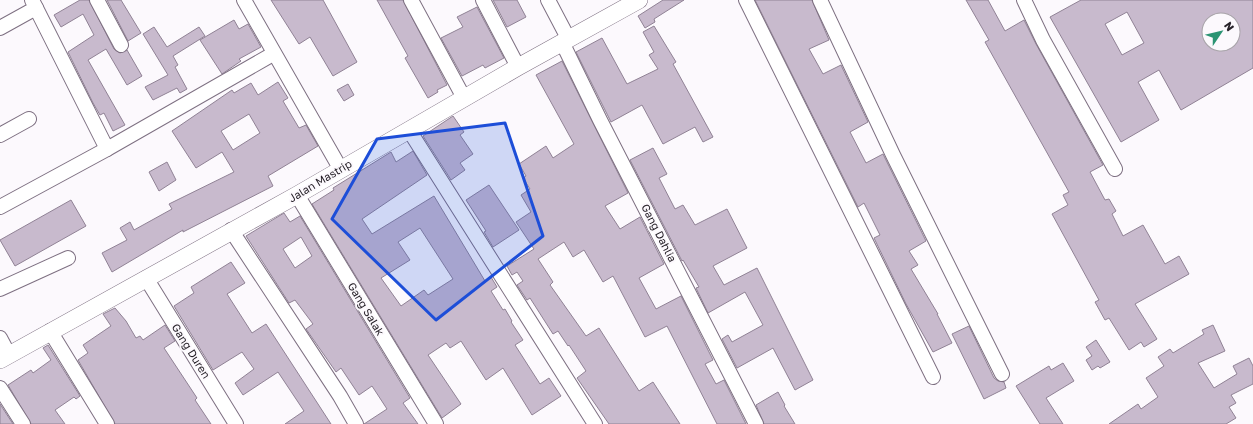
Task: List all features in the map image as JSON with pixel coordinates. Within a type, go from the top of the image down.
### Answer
[{"type":"main road","name":"Jalan Mastrip","points":[[4,357],[231,230],[297,195],[340,168],[409,130],[518,66],[639,0]]},
{"type":"street","points":[[98,0],[121,45]]},
{"type":"street","points":[[244,0],[273,54],[340,168]]},
{"type":"street","points":[[411,0],[464,98]]},
{"type":"street","points":[[483,0],[518,66]]},
{"type":"street","name":"Gang Dahlia","points":[[548,0],[600,120],[756,424]]},
{"type":"street","points":[[746,0],[933,377]]},
{"type":"street","points":[[820,0],[893,155],[1002,374]]},
{"type":"street","points":[[1024,0],[1043,40],[1115,168]]},
{"type":"street","points":[[0,28],[34,4],[107,149]]},
{"type":"street","points":[[0,207],[107,149],[273,54]]},
{"type":"street","points":[[0,135],[29,118]]},
{"type":"street","points":[[409,130],[595,424]]},
{"type":"street","name":"Gang Salak","points":[[297,195],[436,424]]},
{"type":"street","points":[[231,230],[340,396],[356,424]]},
{"type":"street","points":[[0,290],[68,258]]},
{"type":"street","name":"Gang Duren","points":[[146,278],[236,424]]},
{"type":"street","points":[[50,331],[107,424]]},
{"type":"street","points":[[0,338],[4,357]]},
{"type":"street","points":[[0,388],[23,424]]},
{"type":"highlighted area","points":[[505,123],[543,236],[436,320],[332,219],[377,139]]},
{"type":"building","points":[[80,0],[89,0],[114,49],[120,53],[127,50],[142,76],[127,85],[106,49],[88,60],[125,125],[113,131],[104,113],[100,115],[93,103],[68,52],[94,35],[83,14],[61,27],[54,15]]},
{"type":"building","points":[[107,0],[121,0],[141,33],[128,41]]},
{"type":"building","points":[[271,0],[323,0],[357,62],[333,76],[310,37],[299,44]]},
{"type":"building","points":[[377,0],[403,0],[447,85],[437,90],[438,92],[428,98],[405,58],[408,56]]},
{"type":"building","points":[[493,0],[517,0],[526,17],[507,27]]},
{"type":"building","points":[[663,0],[684,0],[654,19],[655,22],[645,28],[638,16]]},
{"type":"building","points":[[755,0],[812,0],[829,40],[809,49],[823,74],[841,65],[868,122],[850,132],[866,163],[883,154],[926,241],[909,251],[918,265],[911,269],[938,314],[952,343],[933,352],[906,304],[874,238],[880,235],[864,203],[858,207]]},
{"type":"building","points":[[966,0],[988,0],[1005,31],[1024,20],[1103,165],[1090,172],[1105,200],[1109,199],[1116,211],[1112,214],[1123,236],[1143,225],[1165,264],[1179,256],[1189,274],[1135,304],[1157,339],[1144,347],[1141,342],[1129,350],[1109,318],[1105,320],[1095,302],[1099,300],[1052,214],[1068,205],[1063,195],[1069,192],[985,42],[989,40]]},
{"type":"building","points":[[1081,0],[1253,0],[1253,68],[1181,110],[1159,70],[1138,82],[1159,120],[1121,142],[1050,17]],"holes":[[[1127,12],[1144,43],[1122,55],[1105,24]]]},
{"type":"building","points":[[477,7],[504,58],[485,68],[483,65],[462,76],[441,38],[463,27],[457,17]]},
{"type":"building","points":[[234,20],[239,29],[248,24],[261,47],[239,59],[241,61],[222,74],[200,40]]},
{"type":"building","points":[[654,26],[676,62],[673,64],[713,137],[703,142],[695,127],[663,144],[642,105],[611,122],[576,52],[602,38],[627,84],[658,69],[649,55],[654,52],[643,32]]},
{"type":"building","points":[[154,27],[167,47],[199,27],[205,36],[173,56],[178,65],[175,67],[187,89],[180,93],[177,88],[153,100],[145,87],[168,75],[143,34]]},
{"type":"building","points":[[562,61],[628,193],[605,206],[620,229],[640,217],[664,264],[639,278],[656,309],[681,296],[713,360],[705,364],[716,384],[724,380],[746,424],[717,424],[667,326],[645,337],[613,276],[603,282],[584,250],[573,257],[564,242],[538,259],[553,282],[550,285],[586,336],[599,328],[639,391],[653,382],[680,424],[609,424],[577,378],[586,371],[558,331],[553,334],[530,298],[527,300],[517,285],[523,281],[517,272],[512,275],[507,266],[534,249],[516,222],[531,212],[521,195],[530,189],[523,178],[526,176],[519,164],[546,146],[553,158],[574,144],[536,75]]},
{"type":"building","points":[[278,82],[288,98],[283,101],[299,128],[306,125],[318,146],[268,176],[273,186],[183,232],[183,230],[112,272],[102,253],[127,240],[120,228],[130,222],[134,230],[172,209],[169,204],[234,172],[222,152],[196,168],[172,131],[232,90],[234,93],[251,83],[258,95]],"holes":[[[249,114],[260,133],[233,150],[221,131]]]},
{"type":"building","points":[[348,84],[354,95],[344,101],[337,90]]},
{"type":"building","points":[[453,116],[464,132],[460,135],[473,154],[460,163],[465,170],[451,180],[423,136]]},
{"type":"building","points":[[653,148],[667,174],[659,178],[675,209],[683,205],[695,225],[727,209],[747,248],[713,266],[724,285],[757,268],[813,380],[795,390],[773,348],[737,368],[722,339],[728,335],[732,342],[763,325],[745,292],[708,313],[696,288],[699,287],[683,260],[682,261],[630,160]]},
{"type":"building","points":[[413,151],[427,175],[362,219],[372,234],[434,196],[485,281],[491,277],[497,287],[491,291],[503,310],[505,309],[512,321],[511,322],[523,340],[515,345],[540,384],[549,378],[561,396],[532,415],[503,368],[486,380],[461,341],[450,348],[446,343],[428,355],[461,404],[442,418],[312,204],[334,190],[333,188],[391,152],[396,162]],"holes":[[[420,228],[453,279],[428,295],[424,290],[401,306],[381,278],[410,260],[398,242]]]},
{"type":"building","points":[[167,162],[176,180],[159,191],[149,172]]},
{"type":"building","points":[[489,185],[519,230],[493,247],[484,232],[486,231],[466,200]]},
{"type":"building","points":[[71,200],[86,226],[15,266],[0,240]]},
{"type":"building","points":[[284,213],[290,222],[300,216],[410,398],[403,403],[418,424],[364,424],[387,409],[372,386],[359,395],[341,368],[336,372],[306,329],[313,324],[295,300],[289,303],[246,236]],"holes":[[[301,237],[312,256],[295,268],[283,249]]]},
{"type":"building","points":[[231,262],[245,283],[227,294],[252,333],[266,324],[331,424],[285,424],[304,411],[278,372],[243,395],[235,383],[254,369],[242,352],[213,370],[174,306],[194,293],[191,287]]},
{"type":"building","points":[[115,308],[126,321],[136,338],[140,336],[143,340],[165,325],[175,341],[164,348],[197,398],[195,400],[211,424],[115,424],[78,360],[88,353],[83,345],[111,326],[103,314]]},
{"type":"building","points":[[1213,325],[1225,351],[1198,363],[1214,388],[1237,374],[1233,366],[1249,358],[1253,366],[1253,384],[1231,395],[1236,403],[1229,407],[1236,418],[1226,424],[1109,424],[1138,404],[1141,409],[1158,397],[1146,378],[1164,366],[1158,357],[1170,349],[1173,353],[1204,334],[1202,330]]},
{"type":"building","points":[[969,326],[994,378],[998,381],[1004,382],[1006,388],[984,399],[952,334]]},
{"type":"building","points":[[1096,340],[1110,362],[1100,368],[1098,366],[1092,370],[1086,360],[1092,356],[1086,347]]},
{"type":"building","points":[[48,345],[80,396],[76,399],[74,397],[55,410],[65,424],[31,424],[8,385],[31,370],[33,373],[51,360],[43,348]]},
{"type":"building","points":[[1063,363],[1074,381],[1046,398],[1063,424],[1040,424],[1016,386],[1049,366],[1051,370]]},
{"type":"building","points":[[778,392],[785,405],[784,406],[795,424],[764,424],[756,405]]},
{"type":"building","points":[[0,404],[13,424],[0,424]]}]
